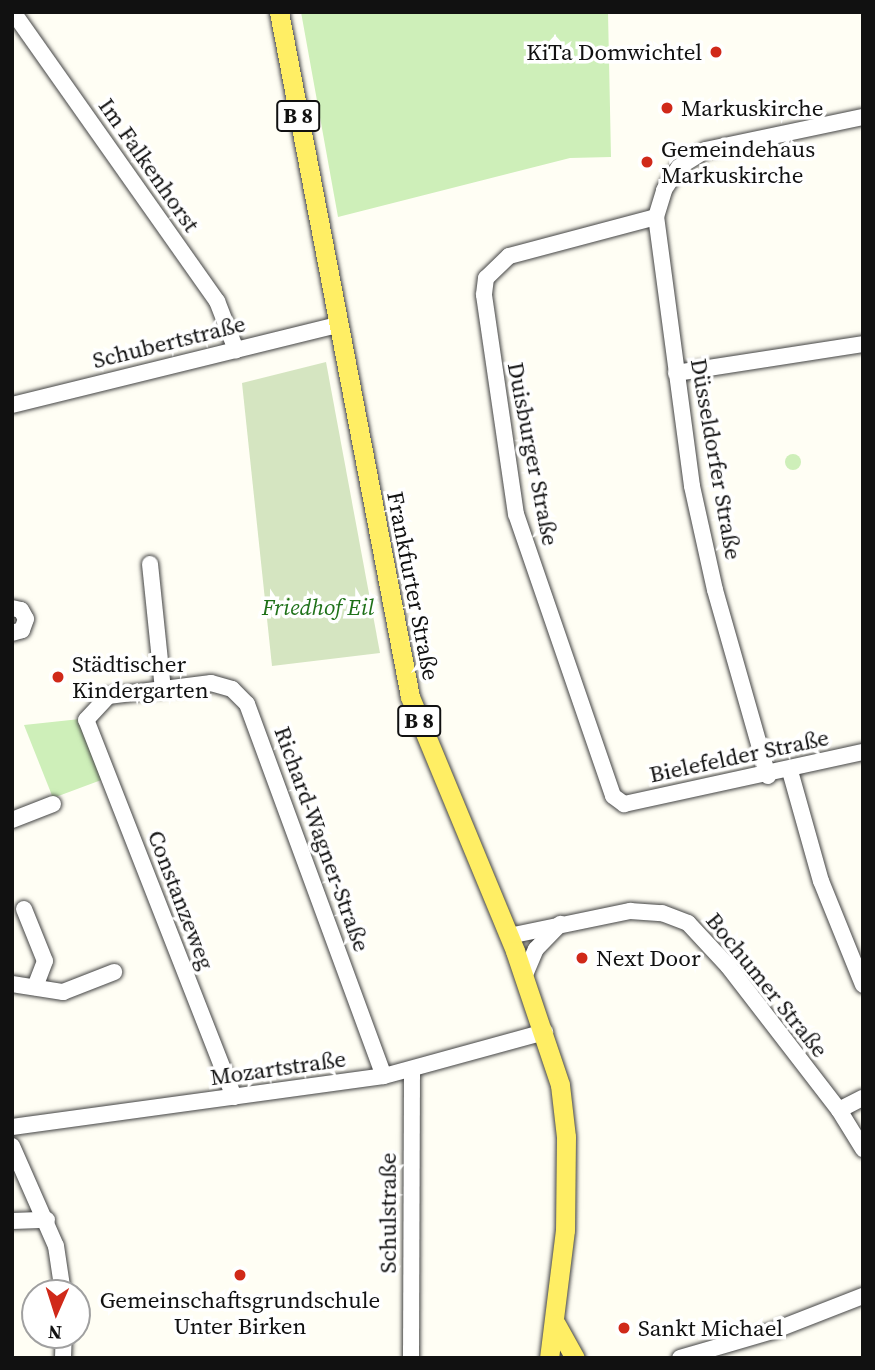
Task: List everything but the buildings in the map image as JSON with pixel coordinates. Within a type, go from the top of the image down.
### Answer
[{"type":"main road","name":"Frankfurter Straße","points":[[279,12],[410,697],[509,936],[545,1032],[560,1085],[566,1138],[565,1240],[550,1358]]},
{"type":"main road","points":[[556,1324],[575,1358]]},
{"type":"street","name":"Im Falkenhorst","points":[[13,12],[218,301],[236,350]]},
{"type":"street","name":"Düsseldorfer Straße","points":[[768,776],[715,590],[692,486],[656,217],[664,190],[679,167],[706,150],[863,117]]},
{"type":"street","name":"Duisburger Straße","points":[[624,804],[611,790],[516,514],[484,295],[486,278],[509,256],[656,217]]},
{"type":"street","name":"Schubertstraße","points":[[12,405],[337,325]]},
{"type":"street","points":[[676,373],[863,344]]},
{"type":"street","points":[[150,564],[163,689]]},
{"type":"street","points":[[12,608],[21,610],[26,619],[22,630],[12,633]]},
{"type":"street","name":"Richard-Wagner-Straße","points":[[86,720],[108,696],[163,689],[221,684],[247,704],[384,1076]]},
{"type":"street","name":"Constanzeweg","points":[[86,720],[234,1097]]},
{"type":"street","name":"Bielefelder Straße","points":[[624,804],[768,776],[863,752]]},
{"type":"street","points":[[790,771],[821,881],[863,985]]},
{"type":"street","points":[[12,820],[53,804]]},
{"type":"street","points":[[24,909],[45,961],[35,987]]},
{"type":"street","name":"Bochumer Straße","points":[[509,936],[630,911],[662,913],[688,923],[717,952],[839,1110],[863,1149]]},
{"type":"street","points":[[524,977],[536,949],[560,924]]},
{"type":"street","points":[[12,984],[62,992],[114,972]]},
{"type":"street","name":"Mozartstraße","points":[[12,1127],[384,1076],[545,1032]]},
{"type":"street","name":"Schulstraße","points":[[411,1358],[412,1069]]},
{"type":"street","points":[[839,1110],[863,1098]]},
{"type":"street","points":[[12,1146],[47,1220],[60,1279]]},
{"type":"street","points":[[12,1221],[47,1220]]},
{"type":"street","points":[[680,1358],[773,1331],[863,1296]]},
{"type":"green space","points":[[301,12],[608,12],[611,157],[570,158],[338,217]]},
{"type":"green space","name":"Friedhof Eil","points":[[326,362],[380,653],[272,666],[242,383]]},
{"type":"green space","points":[[793,454],[801,462],[793,470],[785,462]]},
{"type":"green space","points":[[80,719],[104,779],[53,798],[24,725]]},
{"type":"place","name":"KiTa Domwichtel","points":[[716,52]]},
{"type":"place","name":"Markuskirche","points":[[667,108]]},
{"type":"place","name":"Gemeindehaus Markuskirche","points":[[647,162]]},
{"type":"place","name":"Städtischer Kindergarten","points":[[58,677]]},
{"type":"place","name":"Next Door","points":[[582,958]]},
{"type":"place","name":"Gemeinschaftsgrundschule Unter Birken","points":[[240,1275]]},
{"type":"place","name":"Sankt Michael","points":[[624,1328]]}]
